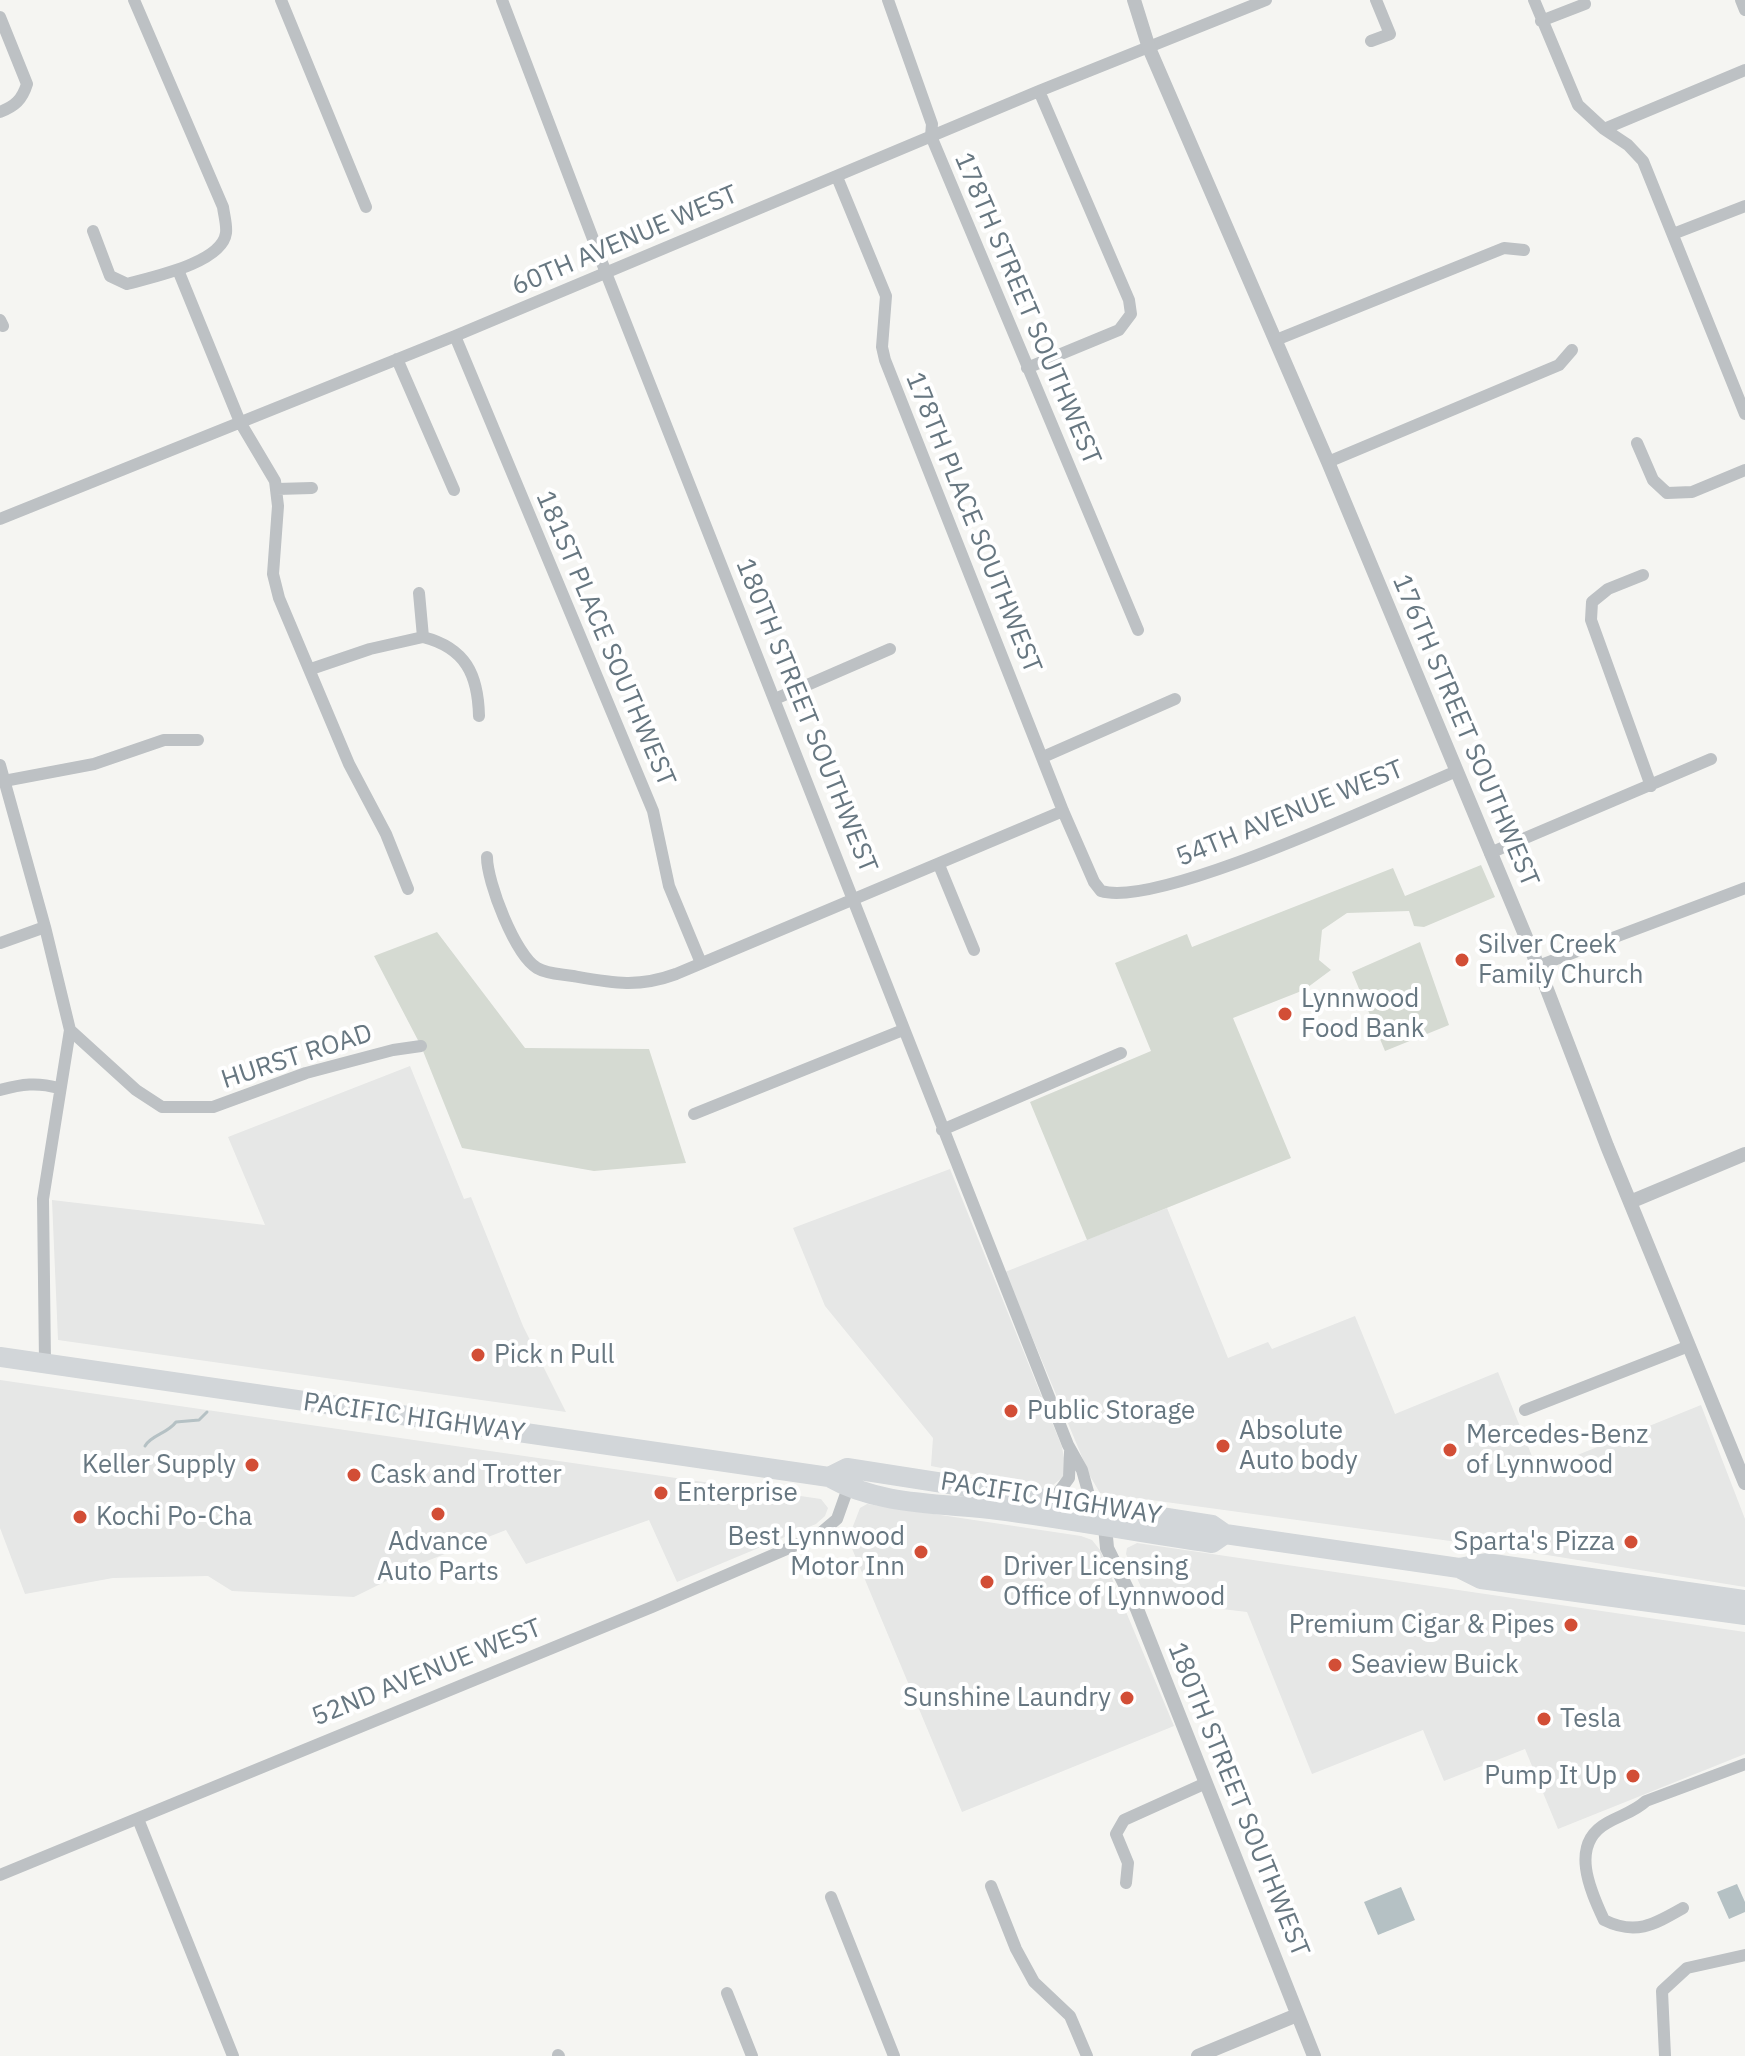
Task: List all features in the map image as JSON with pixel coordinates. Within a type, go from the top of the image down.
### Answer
[{"type":"highway","name":"PACIFIC HIGHWAY","points":[[0,1357],[829,1477],[848,1488],[913,1501],[1009,1511],[1212,1543],[1225,1534]]},
{"type":"highway","name":"PACIFIC HIGHWAY","points":[[829,1477],[847,1468],[885,1473],[1212,1525],[1225,1534],[1459,1568],[1481,1579],[1745,1615]]},
{"type":"highway","points":[[848,1488],[885,1473]]},
{"type":"highway","points":[[1009,1511],[1039,1507],[1079,1511],[1092,1506]]},
{"type":"highway","points":[[1105,1526],[1112,1520],[1133,1521],[1154,1515]]},
{"type":"highway","name":"PACIFIC HIGHWAY","points":[[1459,1568],[1486,1563],[1745,1600]]},
{"type":"highway","points":[[1508,1583],[1521,1577],[1558,1581],[1576,1576]]},
{"type":"street","points":[[93,231],[110,276],[127,284],[178,270],[216,252],[226,234],[223,207],[134,0]]},
{"type":"street","points":[[281,0],[366,207]]},
{"type":"street","name":"180TH STREET SOUTHWEST","points":[[502,0],[942,1130],[1070,1449],[1082,1470],[1092,1506]]},
{"type":"street","name":"178TH STREET SOUTHWEST","points":[[888,0],[932,124],[931,136],[1138,630]]},
{"type":"street","name":"176TH STREET SOUTHWEST","points":[[1134,0],[1149,48],[1328,462],[1538,966],[1745,1483]]},
{"type":"street","name":"60TH AVENUE WEST","points":[[0,519],[455,336],[1039,91],[1266,0]]},
{"type":"street","points":[[1371,41],[1390,34],[1376,0]]},
{"type":"street","points":[[1534,0],[1578,105],[1643,161],[1745,414]]},
{"type":"street","points":[[1741,0],[1745,10]]},
{"type":"street","points":[[1541,21],[1585,4]]},
{"type":"street","points":[[0,17],[27,84],[24,95],[15,106],[0,112]]},
{"type":"street","points":[[1604,129],[1745,70]]},
{"type":"street","points":[[1027,368],[1119,330],[1130,319],[1129,300],[1039,91]]},
{"type":"street","name":"178TH PLACE SOUTHWEST","points":[[837,177],[886,296],[882,347],[885,360],[1094,882]]},
{"type":"street","points":[[1673,234],[1745,206]]},
{"type":"street","points":[[1276,340],[1504,248],[1524,250]]},
{"type":"street","points":[[178,270],[240,422],[271,471],[277,489],[275,583],[349,764],[386,834],[408,889]]},
{"type":"street","name":"181ST PLACE SOUTHWEST","points":[[455,336],[653,811],[669,886],[701,963]]},
{"type":"street","points":[[1328,462],[1559,365],[1572,350]]},
{"type":"street","points":[[397,359],[454,490]]},
{"type":"street","points":[[1637,443],[1653,480],[1667,493],[1692,492],[1745,470]]},
{"type":"street","points":[[277,489],[312,488]]},
{"type":"street","points":[[1643,575],[1608,589],[1592,602],[1591,620],[1651,786]]},
{"type":"street","points":[[419,593],[423,637]]},
{"type":"street","points":[[311,669],[370,649],[423,637],[440,641],[455,649],[462,658],[478,690],[479,716]]},
{"type":"street","points":[[775,699],[890,649]]},
{"type":"street","points":[[1043,757],[1175,699]]},
{"type":"street","points":[[4,781],[94,764],[164,740],[198,740]]},
{"type":"street","points":[[1490,853],[1711,759]]},
{"type":"street","points":[[0,765],[70,1030],[43,1199],[45,1363]]},
{"type":"street","name":"54TH AVENUE WEST","points":[[1094,882],[1101,891],[1111,895],[1185,881],[1264,852],[1457,771]]},
{"type":"street","points":[[487,857],[488,873],[520,950],[536,967],[630,985],[662,979],[1063,811]]},
{"type":"street","points":[[939,865],[974,950]]},
{"type":"street","points":[[1538,966],[1745,888]]},
{"type":"street","points":[[0,943],[45,927]]},
{"type":"street","name":"HURST ROAD","points":[[70,1030],[136,1090],[162,1107],[213,1107],[306,1073],[393,1050],[421,1046]]},
{"type":"street","points":[[694,1114],[903,1030]]},
{"type":"street","points":[[942,1130],[1121,1053]]},
{"type":"street","points":[[0,1090],[38,1083],[59,1088]]},
{"type":"street","points":[[1630,1202],[1745,1154]]},
{"type":"street","points":[[1525,1410],[1689,1346]]},
{"type":"street","points":[[1053,1500],[1069,1478],[1070,1449]]},
{"type":"street","name":"52ND AVENUE WEST","points":[[0,1875],[817,1536],[837,1519],[848,1488]]},
{"type":"street","name":"180TH STREET SOUTHWEST","points":[[1105,1526],[1105,1543],[1143,1624],[1314,2056]]},
{"type":"street","points":[[1115,1563],[1115,1552],[1131,1531]]},
{"type":"street","points":[[1683,1908],[1635,1929],[1619,1928],[1604,1920],[1584,1863],[1589,1841],[1604,1824],[1634,1811],[1646,1801],[1745,1764]]},
{"type":"street","points":[[1126,1883],[1128,1863],[1116,1834],[1124,1820],[1206,1783]]},
{"type":"street","points":[[138,1819],[233,2056]]},
{"type":"street","points":[[991,1886],[1016,1949],[1034,1982],[1070,2016],[1087,2056]]},
{"type":"street","points":[[831,1897],[894,2056]]},
{"type":"street","points":[[1665,2056],[1662,1991],[1687,1968],[1745,1955]]},
{"type":"street","points":[[727,1993],[752,2056]]},
{"type":"street","points":[[1198,2056],[1297,2015]]},
{"type":"shaded area","points":[[1481,865],[1495,897],[1424,927],[1414,926],[1409,911],[1347,913],[1322,930],[1319,960],[1331,970],[1304,990],[1233,1018],[1291,1158],[1087,1240],[1030,1102],[1151,1051],[1115,963],[1187,934],[1192,947],[1393,868],[1405,896]]},
{"type":"shaded area","points":[[437,932],[525,1048],[649,1049],[686,1163],[594,1171],[462,1148],[421,1046],[374,956]]},
{"type":"shaded area","points":[[1420,942],[1449,1025],[1385,1051],[1352,972]]},
{"type":"shaded area","name":"Pick n Pull","points":[[410,1066],[464,1199],[471,1197],[523,1326],[566,1412],[58,1340],[52,1200],[265,1225],[228,1137]]},
{"type":"shaded area","points":[[950,1169],[1062,1447],[1065,1464],[1063,1477],[1048,1489],[931,1466],[933,1438],[825,1306],[793,1228]]},
{"type":"shaded area","points":[[1167,1208],[1228,1358],[1268,1342],[1272,1349],[1355,1316],[1395,1414],[1498,1372],[1538,1471],[1701,1405],[1745,1519],[1745,1587],[1516,1550],[1100,1493],[1090,1476],[1005,1272]]},
{"type":"shaded area","points":[[0,1380],[821,1499],[828,1508],[816,1524],[677,1582],[649,1520],[526,1564],[506,1530],[427,1561],[354,1597],[232,1591],[208,1576],[113,1578],[25,1594],[0,1528]]},
{"type":"shaded area","points":[[867,1504],[1092,1540],[1100,1550],[1174,1726],[962,1812],[848,1539],[860,1508]]},
{"type":"shaded area","points":[[1137,1543],[1745,1632],[1745,1754],[1558,1829],[1525,1749],[1444,1781],[1423,1730],[1312,1774],[1247,1612],[1147,1600],[1126,1554],[1127,1548]]},
{"type":"shaded area","points":[[1737,1884],[1745,1902],[1745,1912],[1729,1919],[1717,1892]]},
{"type":"shaded area","points":[[1401,1887],[1415,1920],[1378,1935],[1364,1902]]},
{"type":"waterway","points":[[145,1446],[176,1422],[199,1420],[207,1412]]},
{"type":"place","name":"Silver Creek Family Church","points":[[1462,960]]},
{"type":"place","name":"Lynnwood Food Bank","points":[[1285,1014]]},
{"type":"place","name":"Pick n Pull","points":[[478,1355]]},
{"type":"place","name":"Public Storage","points":[[1011,1411]]},
{"type":"place","name":"Absolute Auto body","points":[[1223,1446]]},
{"type":"place","name":"Mercedes-Benz of Lynnwood","points":[[1450,1450]]},
{"type":"place","name":"Keller Supply","points":[[252,1465]]},
{"type":"place","name":"Cask and Trotter","points":[[354,1475]]},
{"type":"place","name":"Enterprise","points":[[661,1493]]},
{"type":"place","name":"Advance Auto Parts","points":[[438,1514]]},
{"type":"place","name":"Kochi Po-Cha","points":[[80,1517]]},
{"type":"place","name":"Sparta's Pizza","points":[[1631,1542]]},
{"type":"place","name":"Best Lynnwood Motor Inn","points":[[921,1552]]},
{"type":"place","name":"Driver Licensing Office of Lynnwood","points":[[987,1582]]},
{"type":"place","name":"Premium Cigar & Pipes","points":[[1571,1625]]},
{"type":"place","name":"Seaview Buick","points":[[1335,1665]]},
{"type":"place","name":"Sunshine Laundry","points":[[1127,1698]]},
{"type":"place","name":"Tesla","points":[[1544,1719]]},
{"type":"place","name":"Pump It Up","points":[[1633,1776]]}]
